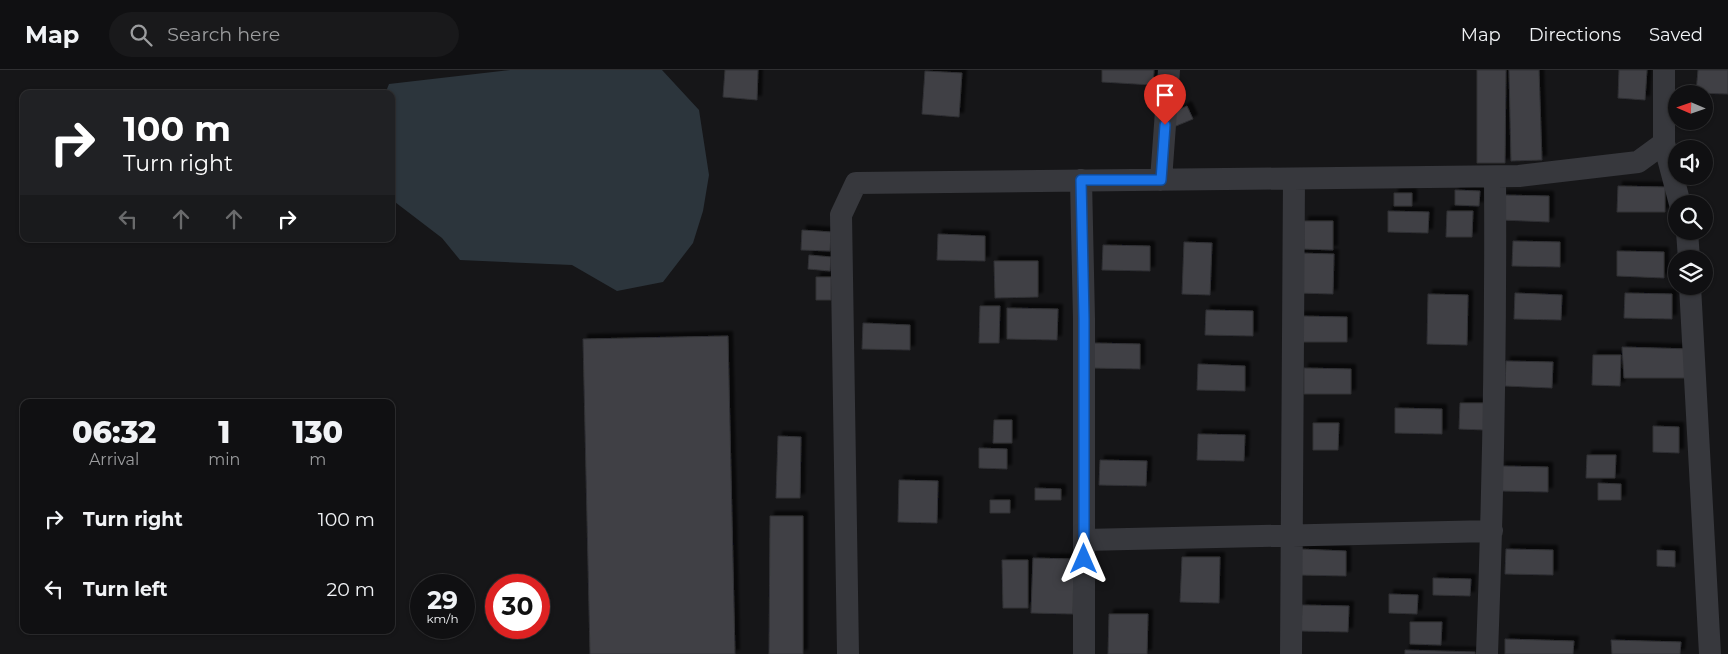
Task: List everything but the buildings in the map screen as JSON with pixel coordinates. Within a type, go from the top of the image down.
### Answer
[{"type":"street","points":[[1161,180],[1169,70]]},
{"type":"street","points":[[1664,70],[1664,143],[1678,195]]},
{"type":"street","points":[[848,654],[841,215],[856,183],[1519,176],[1638,162],[1664,143]]},
{"type":"street","points":[[1487,654],[1492,531],[1495,177]]},
{"type":"street","points":[[1292,654],[1291,535],[1294,179]]},
{"type":"street","points":[[1081,180],[1084,319],[1084,654]]},
{"type":"street","points":[[1690,295],[1710,654]]},
{"type":"street","points":[[1084,540],[1492,531]]},
{"type":"shaded area","points":[[510,70],[662,70],[699,110],[709,175],[703,211],[693,243],[663,282],[617,291],[572,265],[460,260],[442,238],[395,202],[395,90],[387,90],[389,84]]},
{"type":"route","points":[[1084,559],[1084,319],[1081,180],[1161,180],[1165,125]]}]
